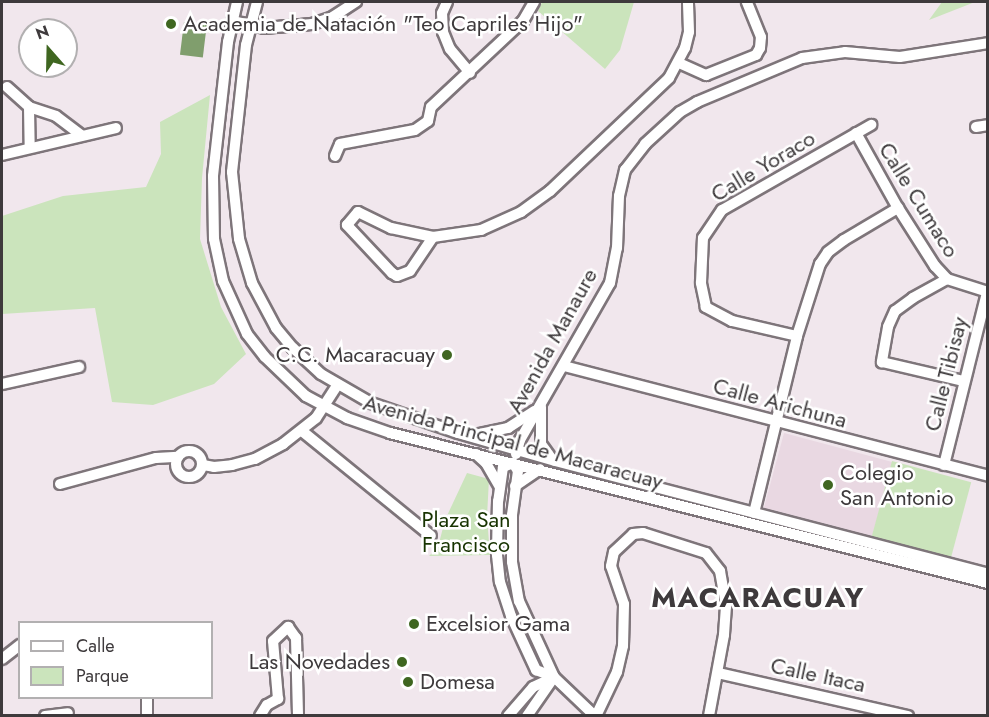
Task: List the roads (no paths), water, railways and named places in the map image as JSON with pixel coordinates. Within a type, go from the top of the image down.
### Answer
[{"type":"street","name":"Avenida Principal de Macaracuay","points":[[237,2],[232,21],[213,176],[213,223],[219,267],[233,306],[254,345],[302,392],[324,407],[367,425],[987,583]]},
{"type":"street","name":"Avenida Principal de Macaracuay","points":[[257,2],[250,26],[239,100],[232,187],[242,252],[255,290],[276,328],[301,356],[338,384],[381,408],[555,461],[987,574]]},
{"type":"street","points":[[232,21],[264,28],[312,24],[337,15],[356,2]]},
{"type":"street","points":[[447,2],[442,13],[443,32],[450,49],[470,73]]},
{"type":"street","points":[[335,156],[340,144],[415,130],[428,121],[431,107],[523,21],[534,2]]},
{"type":"street","points":[[433,237],[410,271],[398,276],[392,273],[347,225],[358,212],[391,228],[433,237],[481,230],[521,212],[550,191],[669,78],[679,63],[689,32],[688,2]]},
{"type":"street","points":[[679,63],[706,75],[756,55],[760,48],[761,37],[747,2]]},
{"type":"street","name":"Avenida Manaure","points":[[513,463],[517,449],[541,404],[610,283],[617,248],[619,196],[626,170],[645,144],[680,112],[697,102],[802,58],[845,52],[900,57],[987,43]]},
{"type":"street","points":[[7,87],[29,107],[56,116],[81,135]]},
{"type":"street","points":[[29,107],[30,146]]},
{"type":"street","name":"Calle Yoraco","points":[[797,336],[732,321],[706,306],[701,284],[703,238],[722,210],[871,125]]},
{"type":"street","points":[[976,127],[987,125]]},
{"type":"street","points":[[2,155],[30,146],[116,128]]},
{"type":"street","name":"Calle Cumaco","points":[[856,133],[919,243],[946,279],[987,292]]},
{"type":"street","points":[[754,513],[797,336],[814,277],[828,252],[898,208]]},
{"type":"street","points":[[946,279],[895,311],[888,327],[882,362],[963,381]]},
{"type":"street","name":"Calle Tibisay","points":[[944,465],[963,381],[987,292]]},
{"type":"street","name":"Calle Arichuna","points":[[564,366],[987,476]]},
{"type":"street","points":[[2,384],[79,367]]},
{"type":"street","points":[[203,465],[232,465],[255,459],[302,431],[324,407],[338,384]]},
{"type":"street","points":[[472,436],[518,423],[541,404]]},
{"type":"street","points":[[541,404],[541,444],[546,454],[555,461]]},
{"type":"street","points":[[302,431],[430,536]]},
{"type":"street","points":[[60,484],[156,458],[178,457],[185,452],[194,452],[201,457],[203,465],[200,473],[188,478],[177,470],[178,457]]},
{"type":"street","points":[[476,454],[486,463],[500,488]]},
{"type":"street","points":[[554,677],[536,670],[504,598],[497,555],[500,488],[503,467],[513,463],[518,471],[515,486],[512,562],[515,585],[526,619],[554,677],[595,716],[617,672],[625,630],[624,604],[611,566],[614,552],[633,534],[660,538],[706,554],[720,571],[726,606],[718,673],[709,716]]},
{"type":"street","points":[[515,486],[540,469]]},
{"type":"street","points":[[260,716],[267,705],[278,699],[273,641],[288,627],[296,638],[298,716]]},
{"type":"street","points":[[2,659],[18,647]]},
{"type":"street","name":"Calle Itaca","points":[[718,673],[908,716]]},
{"type":"street","points":[[507,716],[533,687],[554,677]]},
{"type":"street","points":[[527,716],[545,694],[554,677]]},
{"type":"street","points":[[147,699],[147,716]]},
{"type":"street","points":[[45,716],[68,713]]},
{"type":"place","name":"Academia de Natación \"Teo Capriles Hijo\"","points":[[171,24]]},
{"type":"place","name":"C.C. Macaracuay","points":[[447,355]]},
{"type":"place","name":"Colegio San Antonio","points":[[828,485]]},
{"type":"place","name":"Excelsior Gama","points":[[414,624]]},
{"type":"place","name":"Las Novedades","points":[[402,662]]},
{"type":"place","name":"Domesa","points":[[408,682]]},
{"type":"district","name":"MACARACUAY","points":[[758,598]]},
{"type":"park label","name":"Plaza San Francisco","points":[[466,532]]}]
